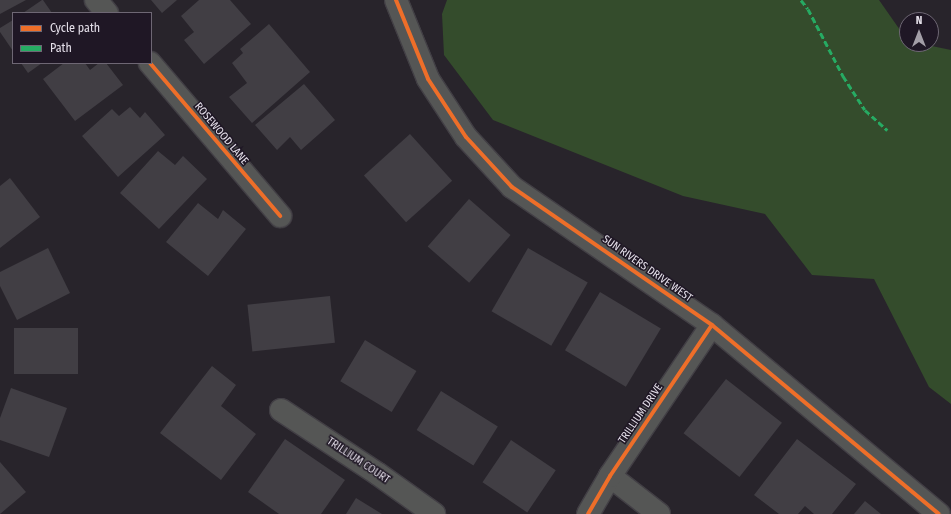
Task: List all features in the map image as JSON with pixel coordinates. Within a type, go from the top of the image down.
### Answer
[{"type":"street","points":[[96,0],[106,12]]},
{"type":"street","name":"SUN RIVERS DRIVE WEST","points":[[396,0],[428,79],[466,137],[512,187],[712,325],[939,514]]},
{"type":"street","name":"ROSEWOOD LANE","points":[[151,64],[280,216]]},
{"type":"street","name":"TRILLIUM DRIVE","points":[[588,514],[610,476],[712,325]]},
{"type":"street","name":"TRILLIUM COURT","points":[[281,410],[378,474],[434,514]]},
{"type":"street","points":[[610,476],[659,514]]},
{"type":"green space","points":[[447,0],[879,0],[899,29],[899,52],[939,52],[939,48],[951,50],[951,404],[929,387],[874,279],[812,275],[765,214],[683,196],[493,120],[444,55],[442,14]]},
{"type":"building","points":[[0,0],[26,0],[0,14]]},
{"type":"building","points":[[42,0],[51,12],[24,12]]},
{"type":"building","points":[[151,0],[177,0],[162,13]]},
{"type":"building","points":[[199,0],[230,0],[251,24],[204,64],[184,40],[194,32],[181,16]]},
{"type":"building","points":[[12,21],[12,50],[0,32],[0,28]]},
{"type":"building","points":[[269,24],[310,72],[252,123],[229,97],[247,83],[232,63],[243,53],[240,49]]},
{"type":"building","points":[[22,64],[41,64],[28,73]]},
{"type":"building","points":[[63,64],[86,64],[90,70],[98,64],[107,64],[123,85],[75,121],[43,79]]},
{"type":"building","points":[[304,84],[335,120],[301,150],[290,137],[277,150],[255,125]]},
{"type":"building","points":[[130,107],[140,118],[145,112],[165,135],[118,177],[82,136],[112,109],[119,116]]},
{"type":"building","points":[[410,134],[452,181],[406,222],[364,175]]},
{"type":"building","points":[[158,151],[175,165],[183,156],[207,179],[159,229],[120,193]]},
{"type":"building","points":[[10,178],[40,217],[0,248],[0,186]]},
{"type":"building","points":[[469,199],[511,235],[469,283],[428,247]]},
{"type":"building","points":[[198,203],[218,219],[223,210],[246,229],[208,276],[166,242]]},
{"type":"building","points":[[48,248],[70,293],[17,320],[0,286],[0,272]]},
{"type":"building","points":[[528,248],[588,282],[551,346],[492,311]]},
{"type":"building","points":[[600,292],[661,329],[626,387],[565,350]]},
{"type":"building","points":[[330,296],[335,343],[252,351],[247,305]]},
{"type":"building","points":[[14,328],[78,328],[78,374],[14,374]]},
{"type":"building","points":[[365,340],[416,371],[392,412],[340,381]]},
{"type":"building","points":[[212,366],[236,385],[221,406],[256,434],[221,480],[160,433]]},
{"type":"building","points":[[726,379],[782,423],[739,477],[684,433]]},
{"type":"building","points":[[11,388],[67,408],[49,457],[0,440],[0,418]]},
{"type":"building","points":[[441,391],[498,427],[473,466],[417,430]]},
{"type":"building","points":[[285,439],[345,480],[321,514],[279,514],[248,492]]},
{"type":"building","points":[[797,439],[856,484],[832,514],[814,514],[805,506],[798,514],[779,514],[754,495]]},
{"type":"building","points":[[511,440],[556,470],[527,512],[482,482]]},
{"type":"building","points":[[0,462],[26,492],[0,514]]},
{"type":"building","points":[[356,498],[382,514],[346,514]]},
{"type":"building","points":[[865,501],[881,514],[854,514]]},
{"type":"marked path","points":[[801,0],[808,9],[843,76],[865,110],[887,130]]},
{"type":"cycle path","points":[[396,0],[428,79],[466,137],[512,187],[712,325],[939,514]]},
{"type":"cycle path","points":[[151,64],[280,216]]},
{"type":"cycle path","points":[[588,514],[610,476],[712,325]]}]
